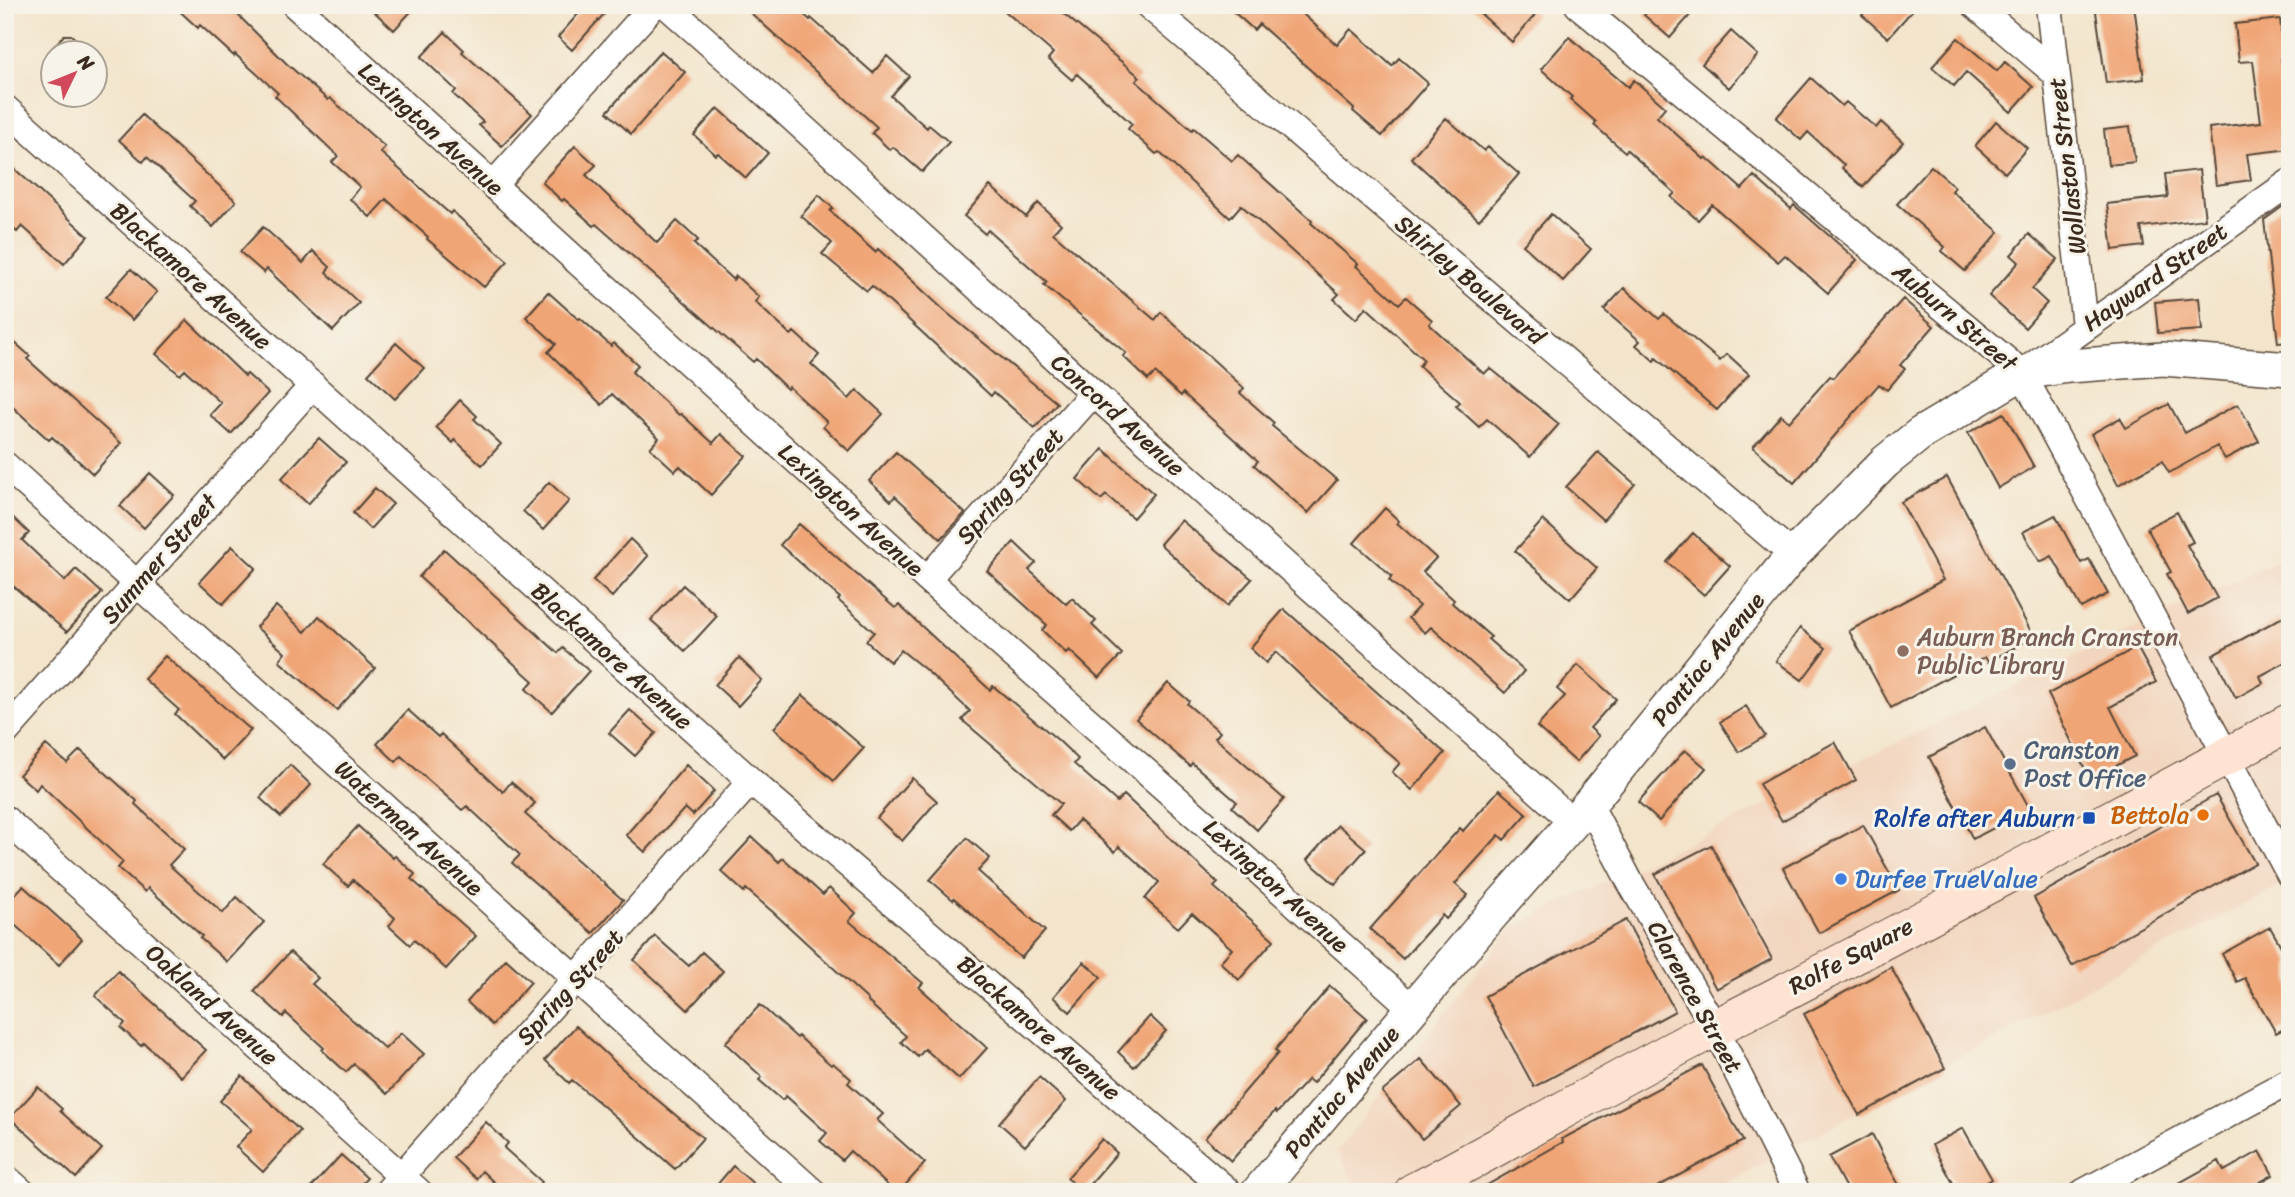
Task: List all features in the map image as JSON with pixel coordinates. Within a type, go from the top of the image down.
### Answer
[{"type":"main road","name":"Rolfe Square","points":[[1413,1192],[2290,722]]},
{"type":"street","name":"Lexington Avenue","points":[[295,5],[927,579],[1413,1009]]},
{"type":"street","points":[[493,185],[654,5]]},
{"type":"street","name":"Concord Avenue","points":[[666,5],[1093,393],[1581,813]]},
{"type":"street","name":"Shirley Boulevard","points":[[1148,5],[1793,555]]},
{"type":"street","name":"Auburn Street","points":[[1578,5],[2022,373],[2290,875]]},
{"type":"street","points":[[1975,5],[2056,74]]},
{"type":"street","name":"Wollaston Street","points":[[2049,5],[2085,326]]},
{"type":"street","name":"Blackamore Avenue","points":[[5,108],[751,781],[1229,1192]]},
{"type":"street","name":"Hayward Street","points":[[2022,373],[2290,182]]},
{"type":"street","name":"Pontiac Avenue","points":[[1258,1192],[1581,813],[1793,555],[1855,491],[1911,441],[1955,411],[2022,373],[2069,366],[2163,359],[2290,369]]},
{"type":"street","name":"Summer Street","points":[[5,733],[313,385]]},
{"type":"street","name":"Spring Street","points":[[927,579],[1093,393]]},
{"type":"street","name":"Waterman Avenue","points":[[5,464],[813,1192]]},
{"type":"street","name":"Spring Street","points":[[403,1186],[577,979],[751,781]]},
{"type":"street","name":"Clarence Street","points":[[1581,813],[1630,882],[1715,1028],[1797,1192]]},
{"type":"street","name":"Oakland Avenue","points":[[5,819],[403,1186]]},
{"type":"street","points":[[2084,1192],[2290,1081]]},
{"type":"street","points":[[5,1177],[22,1192]]},
{"type":"shaded area","points":[[2290,554],[2290,880],[1709,1192],[1359,1192],[1337,1151],[1512,927]]},
{"type":"building","points":[[173,5],[228,5],[287,64],[385,147],[380,152],[508,261],[484,287],[427,239],[428,237],[386,199],[370,217],[350,199],[360,187],[332,162],[338,156],[275,96],[278,93],[235,54],[234,56],[200,25],[198,28]]},
{"type":"building","points":[[367,5],[417,5],[394,30]]},
{"type":"building","points":[[586,5],[612,5],[572,50],[558,37]]},
{"type":"building","points":[[742,5],[793,5],[873,73],[887,56],[909,76],[891,96],[927,128],[929,125],[949,142],[922,172],[893,147],[890,150],[872,133],[877,127]]},
{"type":"building","points":[[998,5],[1053,5],[1140,77],[1136,81],[1192,130],[1194,128],[1232,161],[1238,155],[1399,304],[1406,297],[1432,320],[1429,324],[1484,374],[1490,368],[1559,424],[1530,457],[1487,419],[1479,427],[1456,406],[1460,402],[1419,366],[1424,360],[1366,307],[1356,319],[1334,299],[1339,294],[1241,205],[1230,218],[1159,152],[1156,154],[1128,129],[1132,124],[1077,74],[1072,80],[1048,59],[1053,53]]},
{"type":"building","points":[[1226,5],[1293,5],[1337,45],[1351,29],[1392,66],[1399,58],[1428,83],[1382,136],[1259,24],[1254,30]]},
{"type":"building","points":[[1471,5],[1527,5],[1536,14],[1512,42]]},
{"type":"building","points":[[1653,5],[1699,5],[1670,38],[1644,15]]},
{"type":"building","points":[[1871,5],[1917,5],[1888,38],[1862,15]]},
{"type":"building","points":[[2095,5],[2134,5],[2144,79],[2106,83]]},
{"type":"building","points":[[2280,19],[2290,149],[2247,154],[2251,180],[2216,185],[2209,128],[2261,122],[2253,61],[2239,62],[2235,24]]},
{"type":"building","points":[[1731,31],[1758,55],[1729,88],[1702,64]]},
{"type":"building","points":[[445,32],[464,50],[462,52],[532,114],[502,146],[479,125],[483,122],[453,94],[456,90],[421,57]]},
{"type":"building","points":[[1569,37],[1628,87],[1634,80],[1665,107],[1657,117],[1742,189],[1754,176],[1791,209],[1794,205],[1857,260],[1828,293],[1785,255],[1778,262],[1712,205],[1698,220],[1671,197],[1675,193],[1594,125],[1596,122],[1541,69]]},
{"type":"building","points":[[1958,38],[1997,71],[2005,62],[2033,87],[2011,112],[1966,72],[1954,86],[1932,67]]},
{"type":"building","points":[[661,51],[685,72],[631,134],[607,112]]},
{"type":"building","points":[[1811,78],[1842,106],[1846,102],[1876,128],[1881,122],[1903,142],[1863,187],[1842,168],[1844,165],[1808,132],[1801,140],[1776,118]]},
{"type":"building","points":[[718,108],[768,153],[746,178],[694,135]]},
{"type":"building","points":[[142,115],[236,201],[213,227],[190,206],[195,201],[147,157],[143,162],[119,140]]},
{"type":"building","points":[[1446,118],[1484,151],[1488,147],[1519,174],[1479,220],[1411,158]]},
{"type":"building","points":[[1996,121],[2027,148],[2005,173],[1975,146]]},
{"type":"building","points":[[2130,127],[2135,162],[2108,165],[2104,130]]},
{"type":"building","points":[[575,146],[596,165],[586,175],[657,243],[677,221],[698,240],[694,244],[733,280],[736,276],[759,297],[755,302],[791,335],[794,332],[819,355],[811,364],[849,399],[857,390],[883,414],[849,451],[823,427],[827,422],[789,387],[787,389],[756,359],[753,362],[596,224],[594,226],[542,182]]},
{"type":"building","points":[[5,160],[88,236],[64,264],[22,226],[17,232],[5,222]]},
{"type":"building","points":[[1931,166],[1955,187],[1952,191],[1999,232],[1965,271],[1942,251],[1945,247],[1897,204]]},
{"type":"building","points":[[2199,170],[2205,219],[2141,227],[2144,246],[2113,250],[2107,204],[2168,197],[2165,174]]},
{"type":"building","points":[[990,186],[1026,217],[1038,203],[1061,224],[1053,233],[1155,320],[1161,312],[1244,388],[1240,393],[1274,423],[1272,426],[1337,480],[1308,513],[1254,465],[1258,461],[1183,393],[1181,396],[1155,373],[1148,380],[1123,356],[1126,353],[1044,285],[1047,282],[988,230],[985,234],[964,216]]},
{"type":"building","points":[[819,195],[833,208],[830,211],[875,252],[878,249],[946,312],[1057,403],[1035,428],[994,392],[991,396],[872,286],[867,291],[822,254],[832,243],[801,216]]},
{"type":"building","points":[[2290,206],[2290,342],[2278,343],[2264,220],[2282,207]]},
{"type":"building","points":[[1551,214],[1591,249],[1563,281],[1523,245]]},
{"type":"building","points":[[263,227],[303,263],[313,251],[330,267],[326,272],[359,303],[333,331],[267,269],[264,273],[240,252]]},
{"type":"building","points":[[2029,234],[2058,259],[2032,289],[2047,303],[2025,328],[1989,296],[2019,262],[2011,255]]},
{"type":"building","points":[[131,269],[157,292],[132,320],[106,297]]},
{"type":"building","points":[[1624,288],[1659,319],[1664,314],[1720,361],[1727,354],[1749,374],[1717,410],[1656,358],[1654,361],[1636,345],[1640,341],[1604,310]]},
{"type":"building","points":[[548,292],[611,346],[614,343],[638,365],[632,372],[679,415],[713,443],[721,434],[746,456],[711,495],[680,466],[675,471],[650,448],[659,438],[612,394],[602,405],[548,352],[556,344],[526,317]]},
{"type":"building","points":[[2199,298],[2202,330],[2158,333],[2155,302]]},
{"type":"building","points":[[1903,299],[1934,326],[1900,365],[1905,369],[1887,390],[1879,384],[1794,483],[1753,447],[1781,415],[1789,422],[1830,376],[1833,378]]},
{"type":"building","points":[[187,320],[245,376],[247,374],[268,393],[231,434],[210,415],[221,403],[185,370],[180,375],[156,354]]},
{"type":"building","points":[[5,334],[30,356],[27,359],[121,443],[93,474],[52,437],[49,440],[5,400]]},
{"type":"building","points":[[396,343],[424,368],[395,399],[368,374]]},
{"type":"building","points":[[460,400],[477,416],[474,419],[501,444],[482,465],[436,427]]},
{"type":"building","points":[[2169,404],[2185,433],[2238,404],[2259,441],[2225,459],[2217,446],[2169,473],[2162,461],[2118,485],[2091,434],[2120,418],[2126,428]]},
{"type":"building","points":[[2004,413],[2034,467],[1998,488],[1968,433]]},
{"type":"building","points":[[319,438],[346,462],[308,504],[281,479]]},
{"type":"building","points":[[1103,449],[1154,494],[1133,518],[1106,495],[1101,500],[1077,479]]},
{"type":"building","points":[[896,452],[965,513],[941,539],[895,496],[891,501],[869,481]]},
{"type":"building","points":[[1598,452],[1635,484],[1603,520],[1566,487]]},
{"type":"building","points":[[150,473],[174,495],[144,528],[120,506]]},
{"type":"building","points":[[1947,477],[2034,637],[1988,662],[1985,657],[1891,708],[1849,631],[1943,580],[1901,502]]},
{"type":"building","points":[[549,482],[569,501],[543,530],[523,511]]},
{"type":"building","points":[[375,488],[393,504],[370,529],[353,513]]},
{"type":"building","points":[[1385,508],[1399,521],[1397,523],[1436,558],[1423,572],[1454,600],[1452,603],[1491,637],[1488,639],[1524,671],[1505,693],[1431,627],[1425,633],[1408,618],[1419,606],[1389,580],[1392,576],[1354,543]]},
{"type":"building","points":[[5,510],[29,533],[22,540],[65,581],[76,569],[102,593],[67,632],[5,579]]},
{"type":"building","points":[[2177,512],[2193,542],[2187,545],[2217,598],[2188,614],[2167,574],[2171,572],[2147,528]]},
{"type":"building","points":[[2055,515],[2081,563],[2089,559],[2108,594],[2081,608],[2052,556],[2040,562],[2023,532]]},
{"type":"building","points":[[1181,520],[1252,579],[1227,606],[1160,544]]},
{"type":"building","points":[[1543,520],[1597,568],[1570,599],[1515,551]]},
{"type":"building","points":[[799,524],[895,608],[899,605],[990,690],[993,686],[1058,740],[1078,759],[1074,764],[1117,802],[1124,795],[1218,883],[1214,887],[1274,940],[1239,980],[1220,962],[1232,949],[1192,913],[1178,928],[1145,899],[1159,882],[1119,846],[1115,852],[1079,820],[1069,831],[1051,815],[1061,804],[962,720],[970,711],[927,671],[901,650],[890,662],[866,641],[874,632],[780,545]]},
{"type":"building","points":[[1693,533],[1730,566],[1704,595],[1667,562]]},
{"type":"building","points":[[630,539],[648,556],[612,597],[593,580]]},
{"type":"building","points":[[1014,542],[1036,563],[1029,570],[1066,604],[1072,598],[1096,621],[1092,625],[1122,654],[1099,678],[1069,650],[1066,653],[1042,630],[1047,625],[987,571]]},
{"type":"building","points":[[232,546],[256,568],[223,604],[199,582]]},
{"type":"building","points":[[444,549],[558,653],[563,648],[589,671],[552,712],[526,689],[533,681],[419,577]]},
{"type":"building","points":[[683,585],[717,616],[685,651],[651,620]]},
{"type":"building","points":[[276,606],[305,632],[319,616],[375,668],[337,710],[279,661],[285,653],[256,627]]},
{"type":"building","points":[[1284,609],[1445,753],[1412,790],[1392,772],[1400,763],[1322,696],[1276,652],[1266,663],[1250,648]]},
{"type":"building","points":[[2290,613],[2290,660],[2260,676],[2263,683],[2236,698],[2213,655]]},
{"type":"building","points":[[1800,628],[1826,648],[1802,680],[1776,661]]},
{"type":"building","points":[[2137,647],[2156,682],[2110,707],[2135,756],[2090,779],[2048,694]]},
{"type":"building","points":[[165,656],[251,730],[223,760],[175,714],[179,710],[144,679]]},
{"type":"building","points":[[739,658],[762,680],[738,706],[715,685]]},
{"type":"building","points":[[1578,665],[1616,699],[1590,728],[1599,736],[1576,762],[1537,727],[1565,696],[1557,689]]},
{"type":"building","points":[[1168,683],[1189,701],[1187,704],[1220,732],[1215,738],[1284,799],[1257,830],[1232,807],[1237,802],[1136,719]]},
{"type":"building","points":[[803,695],[864,748],[834,781],[774,728]]},
{"type":"building","points":[[1746,706],[1765,736],[1739,752],[1720,722]]},
{"type":"building","points":[[408,710],[438,737],[441,734],[503,792],[511,782],[535,803],[525,814],[623,900],[593,933],[512,863],[520,855],[467,806],[462,810],[401,756],[396,762],[377,744]]},
{"type":"building","points":[[630,710],[656,733],[635,756],[609,733]]},
{"type":"building","points":[[1985,727],[2030,809],[1973,839],[1929,757]]},
{"type":"building","points":[[1835,742],[1856,780],[1782,821],[1759,784]]},
{"type":"building","points":[[46,745],[67,763],[80,750],[137,801],[135,804],[184,849],[169,865],[223,913],[237,897],[264,922],[227,962],[148,888],[145,892],[118,868],[123,862],[40,784],[36,790],[19,775]]},
{"type":"building","points":[[1685,750],[1706,768],[1659,821],[1638,802]]},
{"type":"building","points":[[290,765],[311,785],[281,817],[260,798]]},
{"type":"building","points":[[686,765],[714,791],[693,815],[685,808],[645,852],[626,835]]},
{"type":"building","points":[[912,778],[937,801],[902,841],[877,818]]},
{"type":"building","points":[[1499,790],[1527,814],[1504,840],[1499,835],[1455,884],[1468,895],[1446,919],[1442,915],[1403,959],[1370,929],[1460,828],[1463,831]]},
{"type":"building","points":[[2216,795],[2255,863],[2072,966],[2034,898]]},
{"type":"building","points":[[1338,825],[1366,849],[1335,884],[1307,860]]},
{"type":"building","name":"Durfee TrueValue","points":[[1863,825],[1899,890],[1819,933],[1783,868]]},
{"type":"building","points":[[358,826],[415,874],[411,879],[476,936],[446,969],[414,940],[410,945],[389,926],[395,918],[353,880],[348,886],[323,864]]},
{"type":"building","points":[[752,837],[779,862],[783,858],[823,895],[829,888],[856,913],[849,921],[923,983],[919,987],[987,1048],[959,1079],[925,1049],[918,1057],[901,1042],[906,1036],[868,1000],[774,913],[746,889],[744,892],[721,871]]},
{"type":"building","points":[[967,838],[990,858],[978,871],[1045,931],[1021,958],[930,880]]},
{"type":"building","points":[[1711,845],[1772,959],[1716,989],[1655,874]]},
{"type":"building","points":[[23,886],[82,939],[59,965],[5,916],[5,905]]},
{"type":"building","points":[[1626,920],[1675,1011],[1534,1087],[1485,996]]},
{"type":"building","points":[[2270,927],[2290,962],[2290,1026],[2276,1033],[2245,978],[2237,982],[2222,954]]},
{"type":"building","points":[[655,936],[689,966],[702,952],[723,971],[688,1010],[634,960]]},
{"type":"building","points":[[290,952],[318,978],[312,984],[385,1049],[401,1033],[424,1054],[387,1094],[354,1064],[346,1072],[286,1013],[283,1017],[254,991]]},
{"type":"building","points":[[506,959],[531,982],[492,1025],[467,1002]]},
{"type":"building","points":[[1084,962],[1101,977],[1070,1012],[1053,997]]},
{"type":"building","points":[[1891,967],[1945,1068],[1859,1115],[1804,1014]]},
{"type":"building","points":[[118,971],[206,1050],[181,1077],[144,1043],[141,1046],[121,1028],[125,1023],[95,996]]},
{"type":"building","points":[[1330,986],[1367,1018],[1313,1083],[1308,1079],[1277,1113],[1275,1111],[1231,1161],[1205,1138],[1278,1053],[1275,1050]]},
{"type":"building","points":[[760,1005],[797,1038],[798,1036],[851,1079],[848,1083],[883,1114],[877,1120],[925,1163],[899,1192],[895,1192],[850,1151],[842,1160],[820,1141],[827,1133],[786,1096],[782,1100],[759,1080],[762,1077],[725,1043]]},
{"type":"building","points":[[1150,1016],[1166,1031],[1134,1067],[1118,1052]]},
{"type":"building","points":[[576,1026],[703,1138],[675,1169],[601,1104],[572,1080],[569,1083],[545,1060]]},
{"type":"building","points":[[1421,1059],[1461,1106],[1422,1139],[1382,1092]]},
{"type":"building","points":[[1702,1065],[1743,1141],[1648,1192],[1475,1192],[1563,1142],[1562,1139]]},
{"type":"building","points":[[242,1076],[300,1131],[263,1172],[236,1147],[252,1129],[220,1101]]},
{"type":"building","points":[[1039,1077],[1066,1101],[1025,1146],[999,1123]]},
{"type":"building","points":[[38,1087],[102,1149],[76,1178],[10,1118]]},
{"type":"building","points":[[486,1122],[508,1143],[504,1148],[542,1182],[534,1192],[504,1192],[482,1171],[476,1179],[453,1158]]},
{"type":"building","points":[[1963,1128],[1992,1179],[1969,1192],[1958,1192],[1932,1145]]},
{"type":"building","points":[[1872,1134],[1903,1192],[1848,1192],[1829,1157]]},
{"type":"building","points":[[1102,1139],[1117,1153],[1083,1192],[1067,1178]]},
{"type":"building","points":[[2260,1151],[2273,1175],[2242,1192],[2163,1192],[2219,1161],[2224,1171]]},
{"type":"building","points":[[341,1155],[367,1178],[354,1192],[307,1192]]},
{"type":"building","points":[[733,1166],[763,1192],[711,1192]]},
{"type":"place","name":"Auburn Branch Cranston Public Library","points":[[1903,651]]},
{"type":"place","name":"Cranston Post Office","points":[[2010,764]]},
{"type":"place","name":"Bettola","points":[[2203,815]]},
{"type":"place","name":"Rolfe after Auburn","points":[[2089,818]]},
{"type":"place","name":"Durfee TrueValue","points":[[1841,879]]}]
